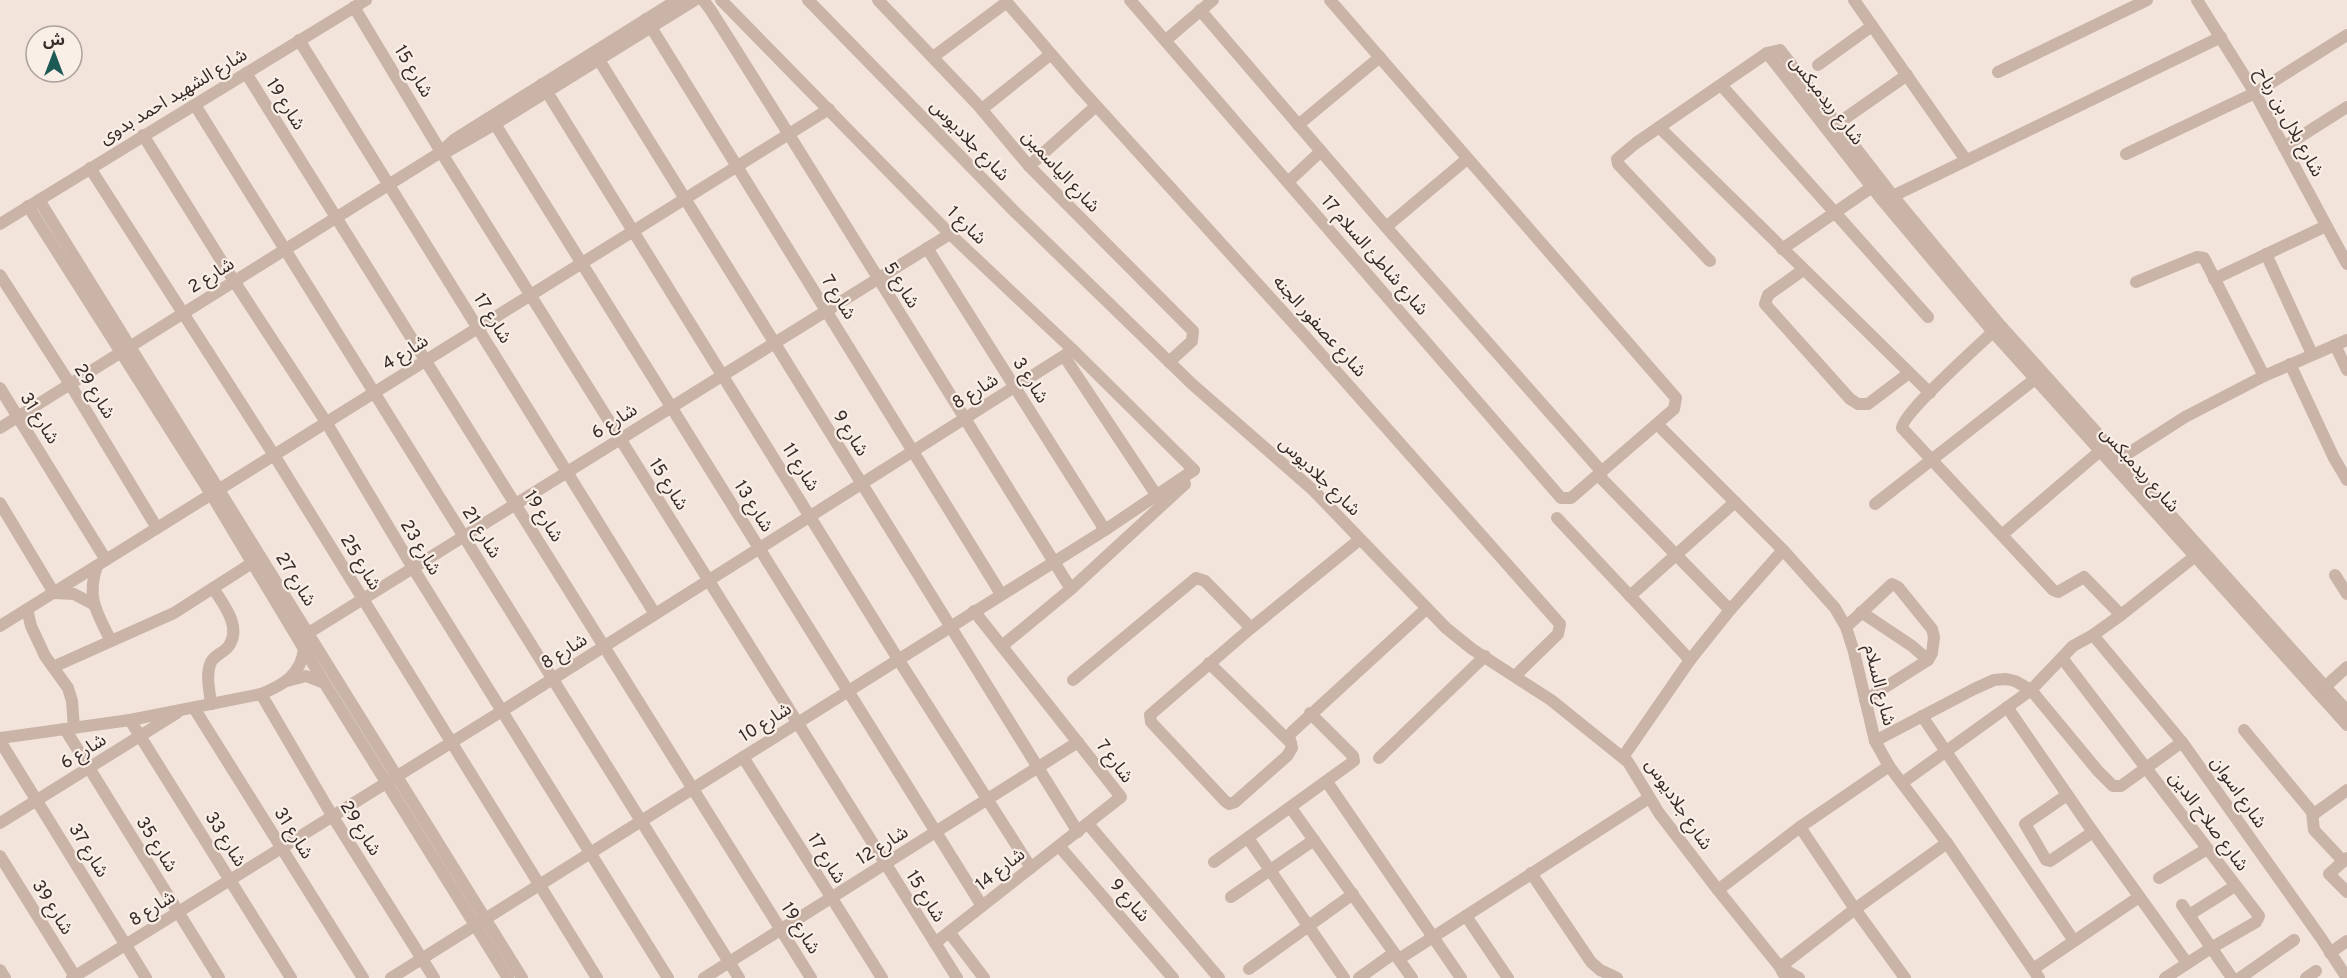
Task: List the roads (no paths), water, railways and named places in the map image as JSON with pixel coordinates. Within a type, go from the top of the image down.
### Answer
[{"type":"street","name":"شارع الشهيد احمد بدوى","points":[[0,224],[366,0]]},
{"type":"street","name":"شارع 2","points":[[648,23],[676,0]]},
{"type":"street","name":"شارع 2","points":[[0,428],[441,152],[450,142],[544,88],[648,23],[695,0]]},
{"type":"street","name":"شارع 5","points":[[703,0],[790,134],[877,279],[1071,589]]},
{"type":"street","name":"شارع 1","points":[[721,0],[1069,353],[1194,470]]},
{"type":"street","name":"شارع جلاديوس","points":[[808,0],[1016,213],[1169,362],[1313,490],[1446,628],[1560,706],[1623,757],[1635,772],[1649,798],[1783,972],[1799,978]]},
{"type":"street","name":"شارع الياسمين","points":[[878,0],[982,109],[1029,166],[1193,331],[1192,341],[1169,362]]},
{"type":"street","name":"شارع شاطئ السلام 17","points":[[1130,0],[1561,498],[1571,498],[1658,424],[1676,406],[1676,398],[1330,0]]},
{"type":"street","points":[[1166,40],[1213,0]]},
{"type":"street","points":[[1854,0],[1966,160]]},
{"type":"street","points":[[1998,72],[2147,0]]},
{"type":"street","name":"شارع بلال بن رباح","points":[[2197,0],[2255,93],[2347,264]]},
{"type":"street","points":[[933,57],[1006,1]]},
{"type":"street","name":"شارع عصفور الجنه","points":[[1006,1],[1096,106],[1305,336],[1560,624],[1558,634],[1515,676]]},
{"type":"street","name":"شارع 15","points":[[354,7],[530,296],[957,978]]},
{"type":"street","points":[[1200,10],[1600,473],[1730,610]]},
{"type":"street","name":"شارع 7","points":[[648,23],[1001,594]]},
{"type":"street","points":[[1818,65],[1872,26]]},
{"type":"street","points":[[2126,154],[2255,93],[2347,35]]},
{"type":"street","points":[[1893,196],[2221,38]]},
{"type":"street","name":"شارع 17","points":[[299,40],[656,614]]},
{"type":"street","name":"شارع ريدمبكس","points":[[2347,711],[2326,686],[2227,586],[2194,556],[2035,380],[1996,328],[1837,124],[1784,53],[1778,50],[1767,53],[1872,187],[1996,328],[2121,458],[2227,586],[2347,725]]},
{"type":"street","points":[[1710,261],[1617,161],[1618,156],[1767,53]]},
{"type":"street","points":[[982,109],[1051,54]]},
{"type":"street","name":"شارع 9","points":[[596,56],[1039,768],[1083,828]]},
{"type":"street","points":[[1298,125],[1380,57]]},
{"type":"street","name":"شارع 19","points":[[246,73],[811,978]]},
{"type":"street","points":[[1837,124],[1907,75]]},
{"type":"street","points":[[1721,85],[1928,316]]},
{"type":"street","name":"شارع 2","points":[[441,152],[453,150],[495,124],[544,88]]},
{"type":"street","name":"شارع 11","points":[[544,88],[898,659],[1031,868]]},
{"type":"street","name":"شارع 21","points":[[195,105],[739,978]]},
{"type":"street","points":[[1029,166],[1096,106]]},
{"type":"street","points":[[2284,147],[2347,107]]},
{"type":"street","name":"شارع 4","points":[[0,625],[829,109]]},
{"type":"street","name":"شارع 13","points":[[495,124],[982,906]]},
{"type":"street","points":[[1659,127],[1930,393]]},
{"type":"street","name":"شارع 23","points":[[143,135],[326,422],[413,568],[668,978]]},
{"type":"street","points":[[1288,182],[1321,152]]},
{"type":"street","points":[[1386,227],[1467,159]]},
{"type":"street","name":"شارع 25","points":[[90,168],[274,455],[597,978]]},
{"type":"street","points":[[1782,249],[1872,187]]},
{"type":"street","name":"شارع 27","points":[[34,203],[215,492],[303,640],[325,684],[393,779]]},
{"type":"street","points":[[2214,279],[2326,226]]},
{"type":"street","name":"شارع 6","points":[[303,640],[362,600],[950,234]]},
{"type":"street","name":"شارع 3","points":[[927,248],[1105,530]]},
{"type":"street","points":[[2266,254],[2313,354]]},
{"type":"street","points":[[2136,282],[2200,256],[2204,258],[2264,376]]},
{"type":"street","points":[[1803,270],[1768,295],[1765,304],[1850,399],[1858,404],[1868,404],[1909,373]]},
{"type":"street","name":"شارع 29","points":[[0,275],[70,384],[157,528]]},
{"type":"street","points":[[1996,328],[1903,421],[1902,427],[2055,591],[2058,592],[2084,576],[2121,615]]},
{"type":"street","points":[[2121,458],[2185,417],[2264,376],[2341,342],[2347,370]]},
{"type":"street","points":[[1069,353],[1157,496]]},
{"type":"street","name":"شارع 8","points":[[74,977],[333,817],[1069,353]]},
{"type":"street","points":[[2290,364],[2334,458],[2347,480]]},
{"type":"street","points":[[1875,504],[2035,380]]},
{"type":"street","name":"شارع 31","points":[[0,388],[19,417],[102,563]]},
{"type":"street","name":"شارع السلام","points":[[1658,424],[1784,550],[1835,608],[1846,627],[1875,741],[1889,766],[1947,843],[2036,974]]},
{"type":"street","points":[[2003,534],[2100,451]]},
{"type":"street","points":[[1002,646],[1071,589],[1193,477],[1194,470]]},
{"type":"street","name":"شارع 10","points":[[391,978],[1105,530],[1194,470]]},
{"type":"street","name":"شارع 27","points":[[215,492],[252,562],[393,779],[480,923],[508,978]]},
{"type":"street","points":[[1630,596],[1735,502]]},
{"type":"street","points":[[0,503],[54,593],[74,594],[93,604]]},
{"type":"street","points":[[1557,518],[1690,660]]},
{"type":"street","points":[[1359,540],[1209,663],[1154,711],[1149,719],[1225,801],[1228,804],[1236,802],[1287,756],[1291,752],[1289,736],[1292,732],[1310,713],[1426,609]]},
{"type":"street","points":[[1623,757],[1690,660],[1730,610],[1784,550]]},
{"type":"street","points":[[1902,783],[2031,690],[2073,646],[2121,615],[2194,556]]},
{"type":"street","points":[[53,668],[174,613],[252,562]]},
{"type":"street","points":[[102,563],[91,591],[93,604],[111,641]]},
{"type":"street","points":[[2335,576],[2347,594]]},
{"type":"street","points":[[1073,680],[1196,578],[1205,581],[1251,628]]},
{"type":"street","points":[[1846,627],[1889,585],[1896,585],[1932,629],[1934,646],[1928,660],[1865,700]]},
{"type":"street","points":[[211,704],[209,669],[215,656],[228,646],[233,634],[231,617],[213,588]]},
{"type":"street","points":[[27,609],[31,626],[53,668],[68,688],[72,701],[69,729]]},
{"type":"street","name":"شارع 7","points":[[974,611],[1121,796],[1083,828]]},
{"type":"street","points":[[1861,612],[1912,646],[1928,660]]},
{"type":"street","name":"شارع اسوان","points":[[2093,635],[2182,742],[2347,978]]},
{"type":"street","points":[[286,681],[299,667],[303,640]]},
{"type":"street","points":[[1379,758],[1485,656]]},
{"type":"street","name":"شارع صلاح الدين","points":[[2062,658],[2206,849],[2258,913],[2259,919],[2166,978]]},
{"type":"street","points":[[1209,663],[1291,743]]},
{"type":"street","points":[[2326,686],[2347,667]]},
{"type":"street","points":[[0,740],[130,720],[261,694],[286,681],[306,676],[325,684]]},
{"type":"street","points":[[1875,741],[1994,680],[2006,679],[2031,690],[2109,784],[2121,786],[2182,742]]},
{"type":"street","name":"شارع 29","points":[[261,694],[333,817],[434,978]]},
{"type":"street","points":[[2007,707],[2187,963]]},
{"type":"street","name":"شارع 6","points":[[0,823],[189,708]]},
{"type":"street","name":"شارع 31","points":[[189,708],[282,848],[363,978]]},
{"type":"street","points":[[1214,862],[1354,761],[1353,756],[1310,713]]},
{"type":"street","points":[[1922,716],[2074,941]]},
{"type":"street","name":"شارع 33","points":[[130,720],[291,978]]},
{"type":"street","name":"شارع 35","points":[[69,729],[89,768],[219,978]]},
{"type":"street","points":[[2244,730],[2314,814],[2314,830],[2345,859],[2329,875],[2347,892]]},
{"type":"street","name":"شارع 37","points":[[0,740],[146,978]]},
{"type":"street","name":"شارع 12","points":[[704,978],[1078,742]]},
{"type":"street","name":"شارع 17","points":[[743,757],[882,978]]},
{"type":"street","points":[[1718,890],[1800,827],[1889,766]]},
{"type":"street","points":[[1327,782],[1461,978]]},
{"type":"street","points":[[2314,814],[2347,790]]},
{"type":"street","points":[[2067,795],[2025,824],[2046,860],[2050,861],[2093,832]]},
{"type":"street","points":[[1359,978],[1433,937],[1649,798]]},
{"type":"street","points":[[1291,808],[1412,978]]},
{"type":"street","points":[[1800,827],[1905,978]]},
{"type":"street","points":[[1083,828],[1219,978]]},
{"type":"street","name":"شارع 14","points":[[935,943],[1083,828]]},
{"type":"street","points":[[1248,838],[1344,978]]},
{"type":"street","points":[[1231,897],[1314,840]]},
{"type":"street","points":[[1783,972],[1855,909],[1947,843]]},
{"type":"street","name":"شارع 9","points":[[1059,846],[1173,978]]},
{"type":"street","points":[[2159,878],[2206,849]]},
{"type":"street","name":"شارع 39","points":[[0,856],[74,977]]},
{"type":"street","points":[[1531,873],[1591,962],[1600,970],[1617,978]]},
{"type":"street","points":[[2232,978],[2186,910],[2235,886]]},
{"type":"street","points":[[1249,969],[1353,894]]},
{"type":"street","points":[[2036,974],[2074,941],[2139,897]]},
{"type":"street","points":[[1466,916],[1508,978]]},
{"type":"street","name":"شارع 27","points":[[480,923],[522,978]]},
{"type":"street","points":[[949,932],[984,978]]},
{"type":"street","points":[[2240,978],[2294,940]]},
{"type":"street","points":[[2330,952],[2347,941]]},
{"type":"street","points":[[0,970],[5,978]]}]
